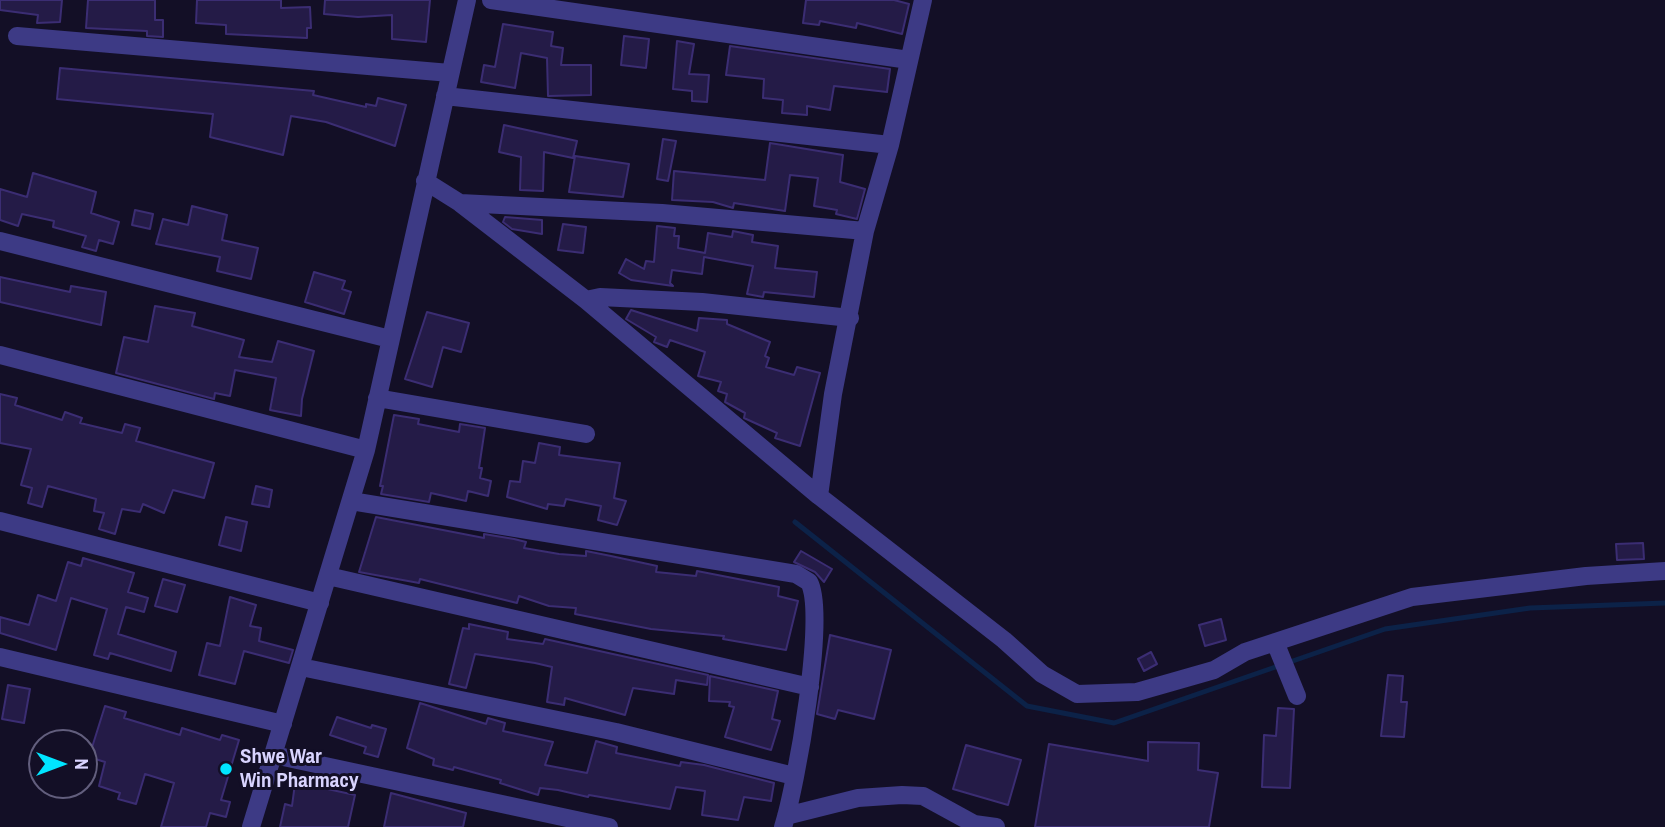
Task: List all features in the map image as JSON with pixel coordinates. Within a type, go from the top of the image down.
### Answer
[{"type":"street","points":[[251,827],[366,450],[467,0]]},
{"type":"street","points":[[491,0],[909,60]]},
{"type":"street","points":[[819,496],[833,394],[850,318],[865,230],[890,145],[923,0]]},
{"type":"street","points":[[17,36],[450,73]]},
{"type":"street","points":[[445,96],[890,145]]},
{"type":"street","points":[[425,181],[460,203],[586,300],[819,496],[1004,640],[1042,674],[1077,694],[1137,692],[1214,670],[1245,652],[1282,656],[1412,597],[1586,576],[1665,571]]},
{"type":"street","points":[[460,203],[662,213],[865,230]]},
{"type":"street","points":[[0,241],[390,338]]},
{"type":"street","points":[[586,300],[600,297],[702,302],[850,318]]},
{"type":"street","points":[[0,355],[366,450]]},
{"type":"street","points":[[377,398],[586,434]]},
{"type":"street","points":[[351,501],[796,574],[809,582],[814,590],[810,687],[785,821],[858,798],[902,794],[923,796],[974,824],[996,827]]},
{"type":"street","points":[[0,521],[320,603]]},
{"type":"street","points":[[328,576],[810,687]]},
{"type":"street","points":[[1282,656],[1297,696]]},
{"type":"street","points":[[0,657],[283,724]]},
{"type":"street","points":[[301,667],[616,732],[794,776]]},
{"type":"street","points":[[274,755],[610,827]]},
{"type":"building","points":[[0,0],[62,0],[60,22],[37,23],[38,15],[0,10]]},
{"type":"building","points":[[88,0],[155,0],[155,20],[163,20],[163,37],[147,36],[147,31],[86,28]]},
{"type":"building","points":[[197,0],[281,0],[281,8],[310,7],[311,28],[307,28],[307,38],[226,34],[226,25],[196,23]]},
{"type":"building","points":[[325,0],[430,0],[426,42],[392,39],[392,15],[358,17],[324,14]]},
{"type":"building","points":[[806,0],[894,0],[909,4],[902,34],[857,23],[856,28],[820,21],[819,25],[803,23]]},
{"type":"building","points":[[503,24],[553,32],[551,46],[563,48],[561,65],[591,65],[591,95],[548,96],[547,58],[521,53],[515,88],[481,82],[484,65],[495,67]]},
{"type":"building","points":[[624,36],[649,39],[646,68],[621,65]]},
{"type":"building","points":[[677,41],[694,44],[689,74],[709,75],[707,102],[692,101],[692,91],[673,89]]},
{"type":"building","points":[[730,46],[890,69],[887,92],[834,86],[830,110],[807,106],[807,115],[782,113],[783,100],[763,98],[764,79],[726,75]]},
{"type":"building","points":[[60,68],[314,91],[313,95],[366,107],[366,104],[376,106],[378,98],[406,105],[395,146],[326,122],[291,116],[283,155],[210,137],[213,114],[57,99]]},
{"type":"building","points":[[504,125],[577,141],[573,158],[544,152],[543,191],[520,190],[521,157],[499,152]]},
{"type":"building","points":[[663,139],[676,141],[668,181],[657,179]]},
{"type":"building","points":[[770,143],[843,155],[840,182],[865,189],[857,219],[836,214],[837,210],[814,206],[818,178],[790,175],[785,211],[734,203],[733,208],[713,202],[672,200],[674,171],[765,180]]},
{"type":"building","points":[[575,156],[629,164],[623,197],[569,192]]},
{"type":"building","points":[[33,173],[96,192],[91,213],[119,222],[113,244],[99,240],[96,251],[82,247],[86,236],[53,227],[54,221],[22,214],[18,226],[0,220],[0,189],[27,197]]},
{"type":"building","points":[[192,206],[227,215],[222,240],[258,248],[251,279],[217,271],[220,257],[156,244],[163,219],[188,225]]},
{"type":"building","points":[[135,210],[153,214],[150,229],[132,225]]},
{"type":"building","points":[[505,217],[542,220],[542,234],[512,229],[503,222]]},
{"type":"building","points":[[563,224],[586,227],[583,253],[558,250]]},
{"type":"building","points":[[657,226],[675,228],[674,236],[679,236],[678,248],[705,253],[708,233],[732,237],[733,231],[753,235],[752,242],[778,246],[775,268],[817,272],[814,297],[764,292],[763,297],[747,294],[753,266],[704,257],[702,274],[672,270],[670,283],[673,286],[631,280],[619,273],[626,259],[644,269],[646,261],[654,262]]},
{"type":"building","points":[[314,272],[345,281],[342,289],[351,292],[344,314],[305,302]]},
{"type":"building","points":[[0,277],[70,292],[71,286],[106,292],[101,325],[0,302]]},
{"type":"building","points":[[155,306],[195,313],[192,326],[244,340],[239,357],[272,362],[278,341],[314,351],[302,399],[301,416],[270,410],[276,378],[235,370],[230,396],[215,393],[214,399],[116,373],[124,337],[148,342]]},
{"type":"building","points":[[631,310],[697,331],[699,318],[727,320],[727,324],[770,342],[765,356],[769,358],[766,367],[794,375],[797,367],[820,373],[800,446],[775,438],[777,433],[744,418],[745,413],[725,402],[727,394],[718,391],[721,382],[698,376],[705,352],[670,340],[667,347],[654,342],[656,337],[626,319]]},
{"type":"building","points":[[427,312],[469,323],[461,352],[443,347],[432,387],[405,379]]},
{"type":"building","points":[[0,394],[17,398],[15,405],[62,420],[65,412],[82,418],[80,423],[122,433],[125,424],[140,428],[136,441],[214,463],[204,498],[173,490],[164,513],[143,504],[140,512],[122,509],[115,534],[99,529],[104,513],[94,511],[96,499],[48,486],[42,507],[28,503],[32,488],[21,485],[31,449],[0,443]]},
{"type":"building","points":[[394,415],[419,419],[418,424],[459,432],[460,424],[485,428],[479,468],[482,468],[480,478],[491,481],[488,496],[468,491],[466,501],[431,493],[429,502],[381,494],[383,486],[380,486]]},
{"type":"building","points":[[539,443],[560,447],[559,455],[620,463],[614,498],[626,501],[617,525],[598,520],[601,506],[566,499],[564,506],[548,504],[547,509],[507,497],[510,481],[520,482],[523,461],[535,463]]},
{"type":"building","points":[[256,486],[272,490],[269,507],[252,504]]},
{"type":"building","points":[[226,517],[247,522],[241,551],[219,545]]},
{"type":"building","points":[[376,517],[484,538],[484,534],[514,539],[526,542],[524,548],[559,554],[586,556],[586,551],[657,566],[656,572],[696,576],[697,571],[779,587],[778,596],[798,601],[786,650],[723,639],[724,636],[651,629],[575,614],[576,608],[549,606],[519,596],[517,603],[420,579],[419,583],[359,572]]},
{"type":"building","points":[[1643,543],[1644,559],[1617,560],[1616,544]]},
{"type":"building","points":[[801,551],[832,569],[824,582],[815,572],[794,562]]},
{"type":"building","points":[[83,558],[134,573],[128,592],[148,598],[144,612],[126,607],[118,634],[176,652],[171,671],[110,653],[108,659],[94,655],[107,609],[71,598],[56,650],[0,633],[0,617],[29,625],[38,595],[56,601],[68,562],[81,566]]},
{"type":"building","points":[[163,579],[185,585],[177,612],[155,606]]},
{"type":"building","points":[[230,597],[256,605],[250,626],[261,628],[259,641],[293,650],[289,663],[244,651],[235,684],[199,675],[207,643],[220,646]]},
{"type":"building","points":[[1221,619],[1226,640],[1205,646],[1199,625]]},
{"type":"building","points":[[469,624],[508,632],[507,639],[543,644],[545,639],[708,675],[707,685],[676,680],[674,694],[633,688],[625,715],[565,698],[564,705],[547,702],[552,667],[535,663],[475,654],[466,688],[449,684],[463,628],[469,629]]},
{"type":"building","points":[[830,635],[891,650],[874,719],[838,710],[835,719],[817,714]]},
{"type":"building","points":[[1151,652],[1157,664],[1144,671],[1138,659]]},
{"type":"building","points":[[1388,675],[1403,676],[1401,702],[1407,702],[1404,737],[1381,736]]},
{"type":"building","points":[[710,676],[778,691],[772,719],[780,721],[771,750],[725,737],[734,707],[729,706],[730,702],[709,701]]},
{"type":"building","points":[[8,685],[30,689],[24,723],[2,719]]},
{"type":"building","points":[[420,703],[486,724],[488,718],[505,723],[503,731],[553,742],[545,765],[587,773],[596,741],[617,747],[616,753],[680,766],[681,762],[704,765],[774,783],[771,801],[744,797],[738,820],[702,815],[705,791],[676,787],[670,809],[540,788],[538,795],[500,783],[501,780],[454,767],[453,770],[433,765],[434,759],[407,748]]},
{"type":"building","points":[[105,706],[126,712],[124,718],[180,735],[182,728],[220,740],[222,735],[239,740],[221,800],[230,802],[226,817],[210,813],[206,827],[161,827],[174,783],[145,774],[136,804],[118,799],[120,793],[99,786],[105,762],[98,760],[98,729]]},
{"type":"building","points":[[1278,708],[1294,709],[1290,788],[1262,787],[1264,735],[1276,736]]},
{"type":"building","points":[[337,717],[371,728],[372,725],[386,729],[378,757],[364,753],[366,747],[330,735]]},
{"type":"building","points":[[1148,742],[1199,743],[1198,770],[1218,773],[1209,827],[1035,827],[1049,744],[1148,761]]},
{"type":"building","points":[[966,745],[1021,760],[1008,805],[953,789]]},
{"type":"building","points":[[296,776],[324,780],[323,788],[355,795],[348,827],[280,827],[285,804],[292,806]]},
{"type":"building","points":[[391,793],[466,813],[463,827],[384,827]]},
{"type":"waterway","points":[[795,522],[1027,706],[1114,723],[1385,629],[1530,608],[1665,603]]},
{"type":"place","name":"Shwe War Win Pharmacy","points":[[226,769]]}]
